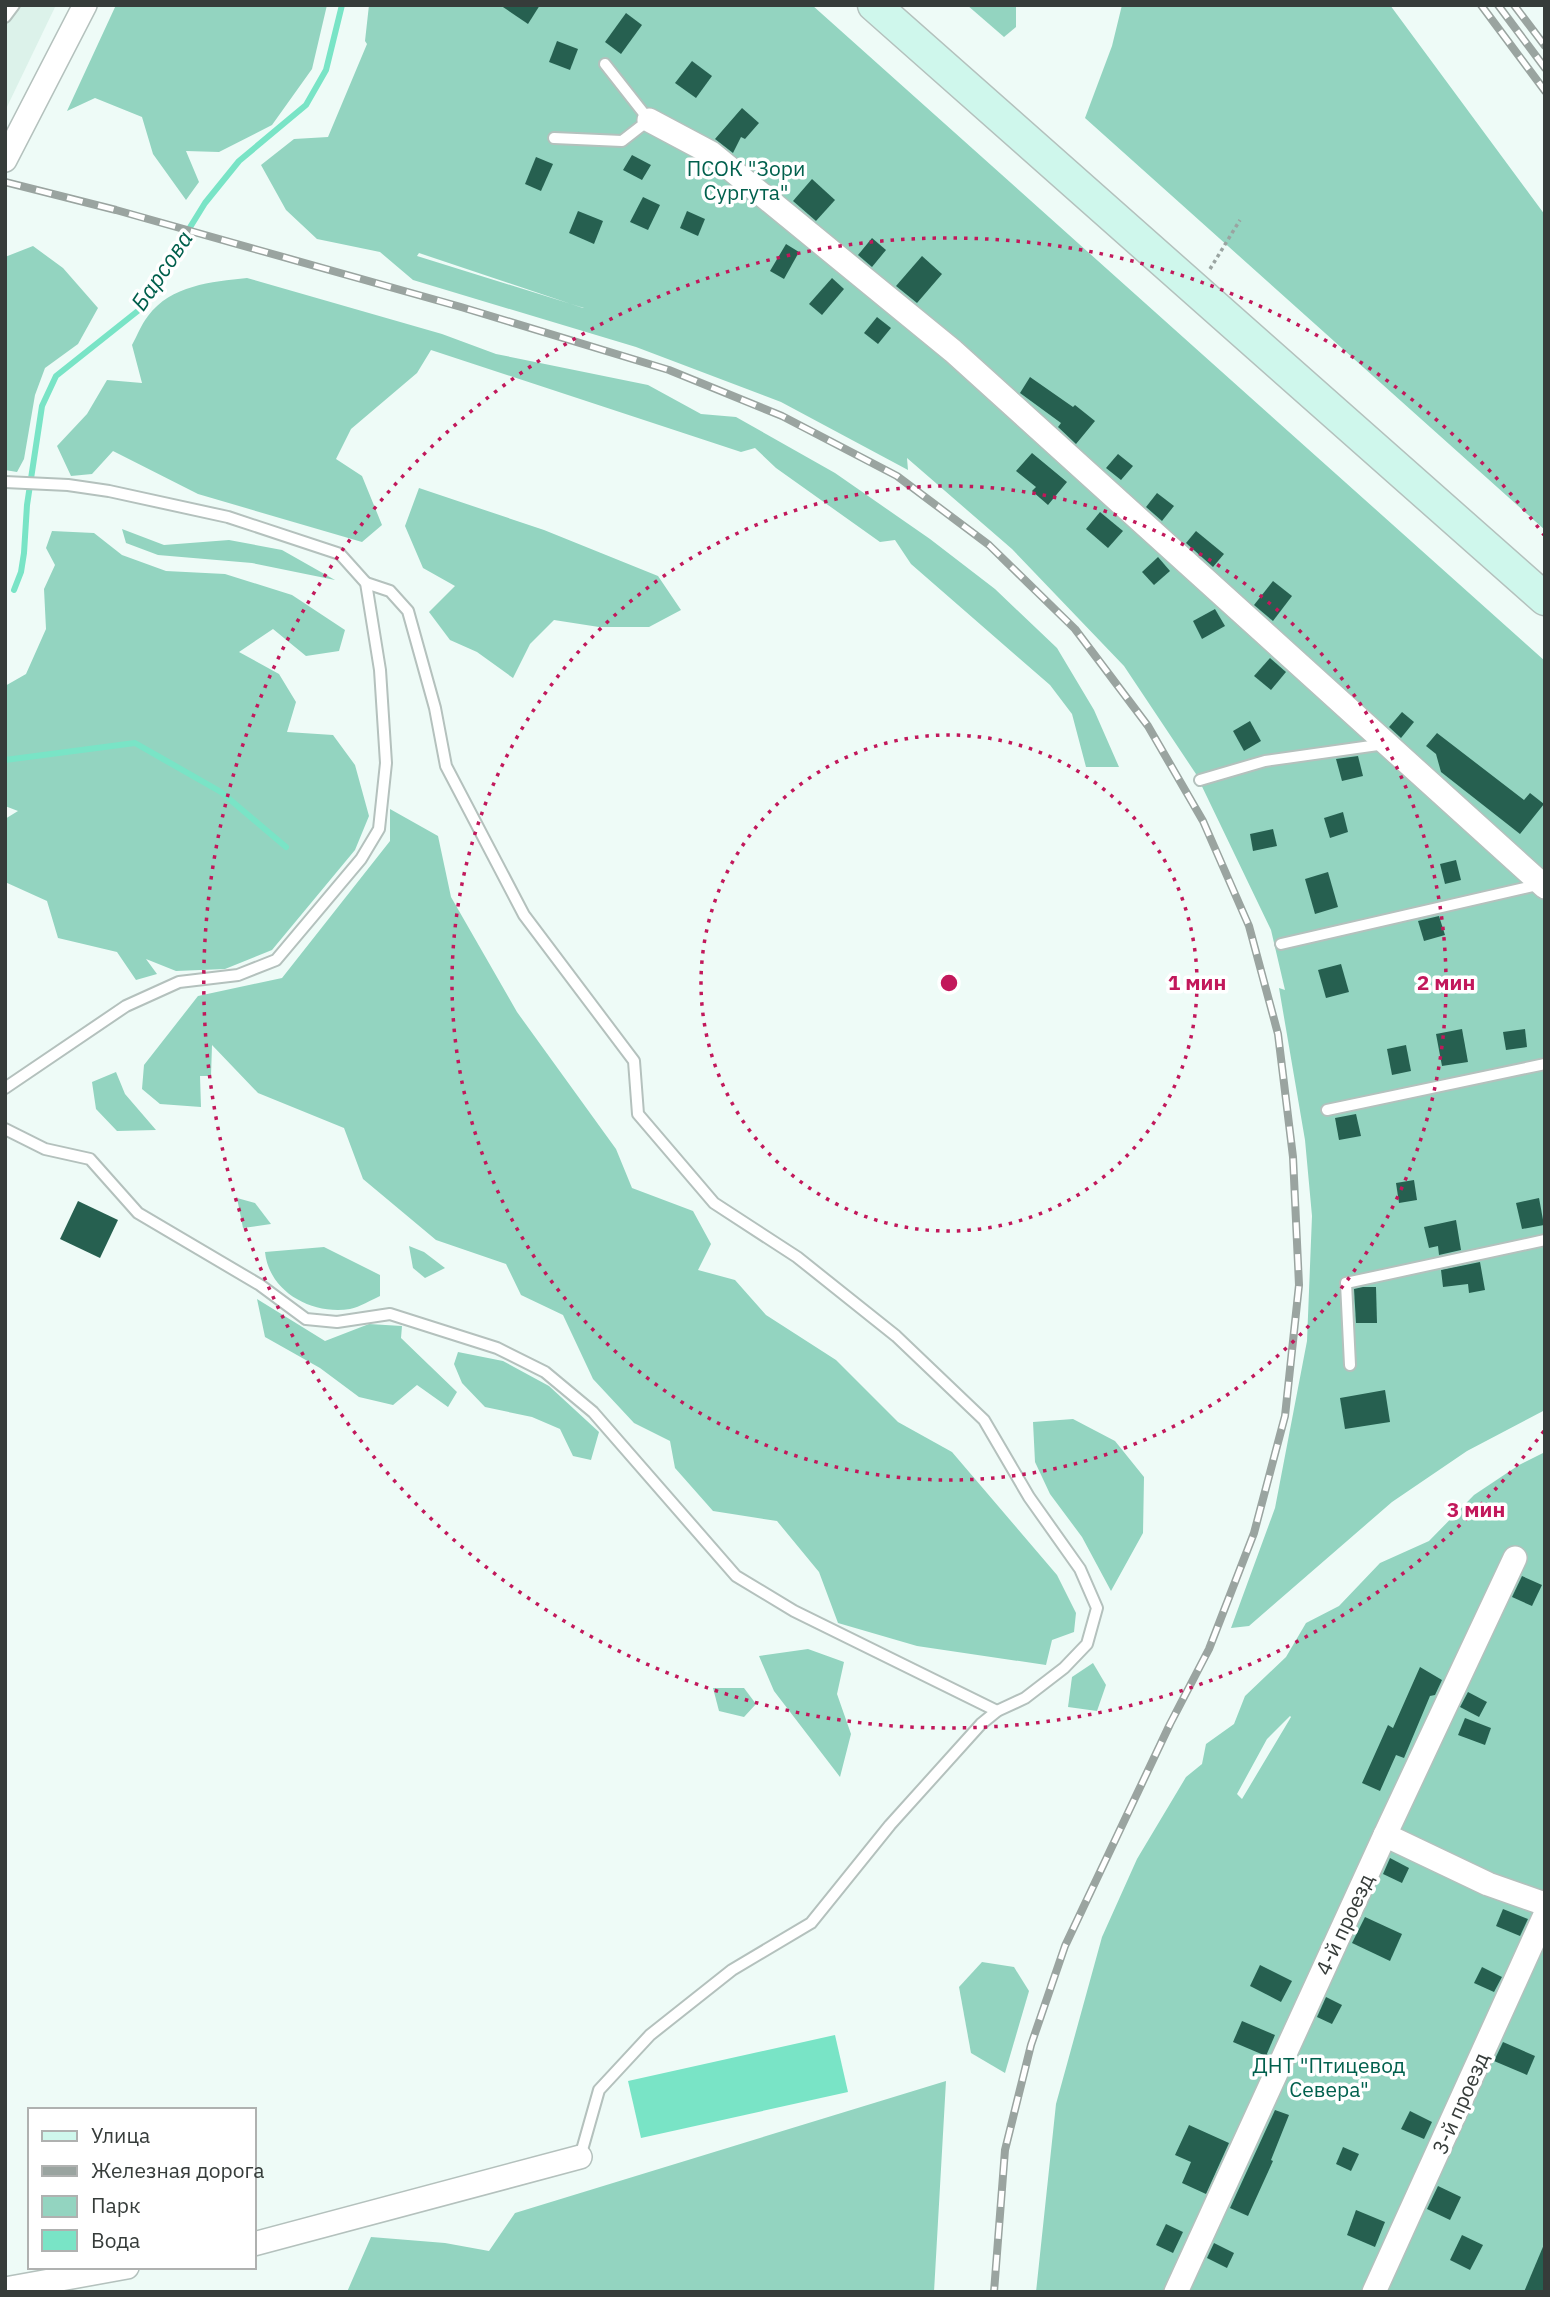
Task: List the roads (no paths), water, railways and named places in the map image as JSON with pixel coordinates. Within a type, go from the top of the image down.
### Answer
[{"type":"main road","points":[[874,5],[1545,598]]},
{"type":"street","points":[[5,160],[85,5]]},
{"type":"street","points":[[649,120],[711,153],[953,351],[1543,886]]},
{"type":"street","name":"4-й проезд","points":[[1176,2292],[1515,1558]]},
{"type":"street","points":[[1385,1835],[1488,1884],[1545,1904]]},
{"type":"street","name":"3-й проезд","points":[[1374,2292],[1545,1915]]},
{"type":"street","points":[[256,2243],[580,2157]]},
{"type":"street","points":[[5,2289],[116,2269]]},
{"type":"lane","points":[[5,17],[14,5]]},
{"type":"lane","points":[[554,138],[622,141],[649,120],[605,64]]},
{"type":"lane","points":[[5,482],[68,485],[109,491],[228,517],[340,554],[366,583],[390,591],[408,611],[435,708],[446,766],[524,915],[634,1061],[638,1114],[714,1203],[797,1257],[896,1336],[984,1420],[1029,1497],[1080,1569],[1097,1608],[1087,1644],[1064,1668],[1024,1698],[997,1711],[890,1825],[811,1923],[732,1970],[641,2044],[598,2090],[580,2157]]},
{"type":"lane","points":[[5,1088],[126,1006],[179,982],[238,975],[276,960],[361,859],[379,829],[386,763],[380,670],[366,583]]},
{"type":"lane","points":[[1200,780],[1265,761],[1385,744]]},
{"type":"lane","points":[[1281,944],[1543,886]]},
{"type":"lane","points":[[1327,1110],[1545,1065]]},
{"type":"lane","points":[[5,1129],[45,1149],[90,1159],[138,1213],[260,1285],[306,1319],[337,1322],[390,1314],[497,1348],[545,1372],[593,1412],[736,1576],[794,1611],[997,1711]]},
{"type":"lane","points":[[1350,1365],[1346,1283],[1545,1240]]},
{"type":"water","points":[[835,2035],[848,2092],[641,2138],[628,2081]]},
{"type":"waterway","name":"Барсова","points":[[14,590],[24,553],[27,505],[42,406],[56,376],[139,310],[205,203],[239,161],[306,105],[326,70],[342,5]]},
{"type":"waterway","points":[[5,760],[135,743],[221,792],[286,847]]},
{"type":"railway","points":[[1481,5],[1545,91]]},
{"type":"railway","points":[[1498,5],[1545,68]]},
{"type":"railway","points":[[1514,5],[1545,46]]},
{"type":"railway","points":[[5,182],[116,210],[461,307],[669,370],[782,416],[897,476],[989,545],[1075,629],[1148,726],[1203,821],[1249,926],[1278,1034],[1293,1157],[1299,1285],[1285,1416],[1254,1533],[1209,1649],[1170,1724],[1065,1946],[1031,2045],[1005,2150],[994,2292]]},
{"type":"park label","name":"ПСОК \"Зори Сургута\"","points":[[746,180]]},
{"type":"park label","name":"ДНТ \"Птицевод Севера\"","points":[[1329,2077]]}]
